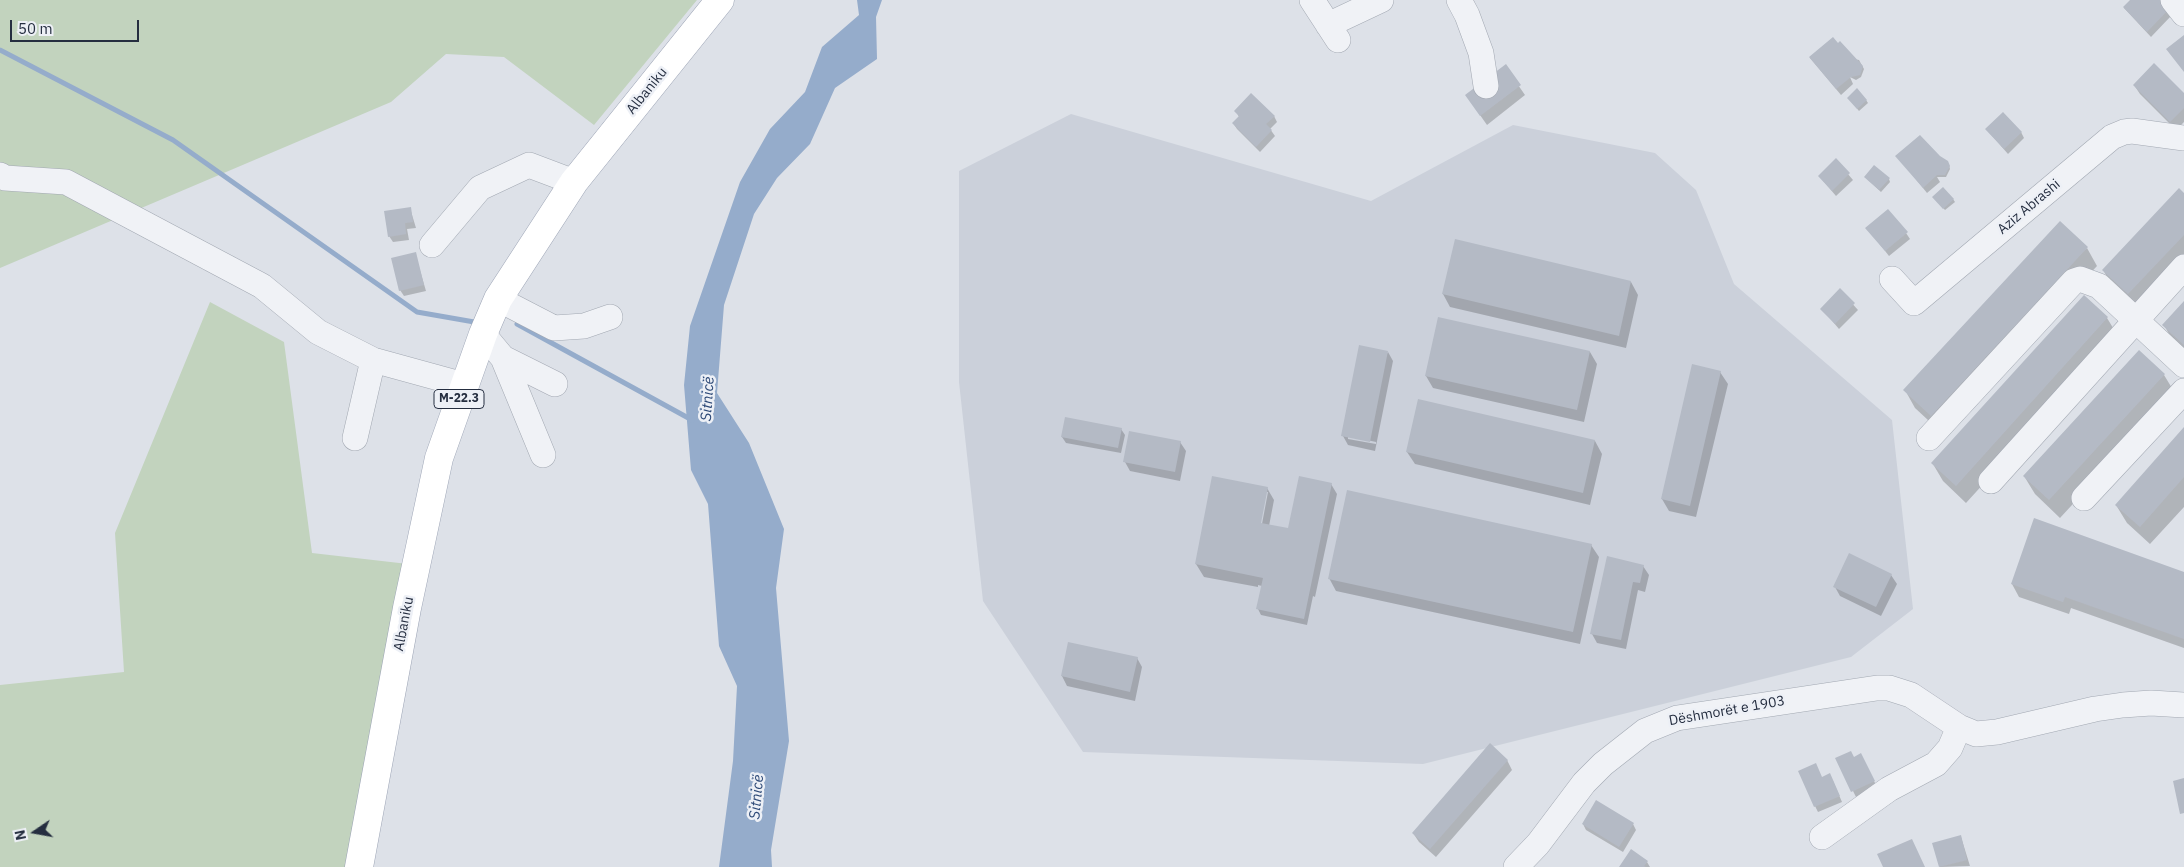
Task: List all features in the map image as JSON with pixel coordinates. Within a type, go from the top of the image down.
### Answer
[{"type":"main road","name":"Albaniku","points":[[359,867],[406,608],[435,477],[464,385],[483,334],[498,299],[574,182],[720,0]]},
{"type":"street","points":[[1312,0],[1333,33],[1381,0]]},
{"type":"street","points":[[1459,0],[1468,15],[1482,53],[1486,86]]},
{"type":"street","points":[[2173,0],[2184,14]]},
{"type":"street","name":"Aziz Abrashi","points":[[1892,279],[1914,303],[2112,137],[2132,131],[2184,138]]},
{"type":"street","points":[[432,245],[480,188],[529,165],[574,182]]},
{"type":"street","points":[[0,175],[5,178],[66,182],[262,286],[318,332],[373,360],[464,385]]},
{"type":"street","points":[[1991,481],[2184,267]]},
{"type":"street","points":[[1929,438],[2074,281],[2080,279],[2098,286],[2184,365]]},
{"type":"street","points":[[498,299],[554,328],[584,326],[610,317]]},
{"type":"street","points":[[483,334],[503,358],[543,455]]},
{"type":"street","points":[[503,358],[555,384]]},
{"type":"street","points":[[355,438],[373,360]]},
{"type":"street","points":[[2084,498],[2184,391]]},
{"type":"street","name":"Dëshmorët e 1903","points":[[1516,867],[1538,844],[1584,783],[1634,739],[1665,722],[1717,711],[1877,688],[1895,690],[1911,695],[1959,727],[1976,734],[1985,734],[2116,706],[2151,703],[2184,705]]},
{"type":"street","points":[[1822,837],[1888,789],[1936,764],[1950,748],[1959,727]]},
{"type":"shaded area","points":[[1071,114],[1371,201],[1513,125],[1655,153],[1696,190],[1734,284],[1892,420],[1913,609],[1851,657],[1423,764],[1083,752],[983,601],[959,382],[959,171]]},
{"type":"green space","points":[[0,0],[697,0],[594,125],[504,57],[446,54],[391,102],[0,268]]},
{"type":"green space","points":[[210,302],[284,342],[312,553],[408,564],[347,867],[0,867],[0,685],[124,672],[115,533]]},
{"type":"water","name":"Sitnicë","points":[[857,0],[882,0],[876,17],[877,59],[835,88],[810,144],[777,178],[754,214],[724,305],[717,393],[749,443],[784,529],[776,588],[789,741],[771,850],[772,867],[719,867],[733,761],[737,686],[719,646],[708,504],[691,470],[684,385],[690,326],[740,182],[770,129],[805,92],[822,47],[859,15]]},
{"type":"building","points":[[2130,0],[2160,0],[2169,9],[2147,32],[2123,7]]},
{"type":"building","points":[[2184,35],[2184,72],[2166,49]]},
{"type":"building","points":[[1833,37],[1838,43],[1840,41],[1863,66],[1860,75],[1851,77],[1836,89],[1809,57]]},
{"type":"building","points":[[2154,63],[2184,93],[2184,108],[2170,122],[2133,85]]},
{"type":"building","points":[[1506,64],[1521,85],[1480,116],[1465,95]]},
{"type":"building","points":[[1857,88],[1867,100],[1857,109],[1847,98]]},
{"type":"building","points":[[1251,93],[1275,116],[1266,124],[1272,130],[1256,147],[1232,123],[1239,116],[1234,111]]},
{"type":"building","points":[[2003,112],[2022,132],[2004,149],[1985,129]]},
{"type":"building","points":[[1920,135],[1940,156],[1948,161],[1950,166],[1945,175],[1937,175],[1923,188],[1895,156]]},
{"type":"building","points":[[1836,158],[1850,173],[1832,191],[1818,176]]},
{"type":"building","points":[[1874,165],[1890,178],[1879,190],[1864,177]]},
{"type":"building","points":[[1943,187],[1954,199],[1943,209],[1932,197]]},
{"type":"building","points":[[2179,188],[2184,193],[2184,235],[2128,294],[2102,270]]},
{"type":"building","points":[[411,207],[413,222],[405,223],[406,234],[388,237],[384,211]]},
{"type":"building","points":[[1888,209],[1908,232],[1885,251],[1865,228]]},
{"type":"building","points":[[2060,221],[2088,247],[1931,416],[1903,390]]},
{"type":"building","points":[[1455,239],[1631,281],[1619,336],[1442,294]]},
{"type":"building","points":[[416,252],[424,285],[399,291],[391,258]]},
{"type":"building","points":[[1840,288],[1855,303],[1835,324],[1820,309]]},
{"type":"building","points":[[2084,295],[2108,317],[1956,486],[1931,463]]},
{"type":"building","points":[[2184,301],[2184,345],[2162,325]]},
{"type":"building","points":[[1438,317],[1590,351],[1577,410],[1425,376]]},
{"type":"building","points":[[1359,345],[1388,351],[1370,442],[1341,436]]},
{"type":"building","points":[[2139,350],[2165,374],[2049,500],[2023,476]]},
{"type":"building","points":[[1692,364],[1721,371],[1690,506],[1661,499]]},
{"type":"building","points":[[1418,399],[1595,440],[1583,493],[1406,452]]},
{"type":"building","points":[[1065,417],[1122,428],[1118,448],[1061,437]]},
{"type":"building","points":[[2184,427],[2184,477],[2140,527],[2115,505]]},
{"type":"building","points":[[1129,431],[1181,441],[1175,472],[1123,462]]},
{"type":"building","points":[[1212,476],[1268,487],[1261,523],[1288,528],[1299,476],[1332,483],[1304,619],[1256,609],[1263,578],[1195,564]]},
{"type":"building","points":[[1347,490],[1592,544],[1573,632],[1328,579]]},
{"type":"building","points":[[2034,518],[2184,572],[2184,639],[2065,597],[2063,602],[2011,584]]},
{"type":"building","points":[[1849,553],[1892,574],[1876,607],[1833,587]]},
{"type":"building","points":[[1607,556],[1644,565],[1640,583],[1633,582],[1621,640],[1590,634]]},
{"type":"building","points":[[1068,642],[1138,657],[1130,692],[1061,676]]},
{"type":"building","points":[[1490,743],[1508,760],[1430,849],[1412,833]]},
{"type":"building","points":[[1851,751],[1854,757],[1861,753],[1875,781],[1851,792],[1835,758]]},
{"type":"building","points":[[1816,763],[1822,777],[1830,773],[1840,796],[1814,807],[1798,771]]},
{"type":"building","points":[[2184,778],[2184,813],[2180,814],[2173,781]]},
{"type":"building","points":[[1596,800],[1634,823],[1619,847],[1582,824]]},
{"type":"building","points":[[1961,835],[1967,860],[1939,867],[1932,843]]},
{"type":"building","points":[[1912,839],[1925,867],[1883,867],[1877,854]]},
{"type":"building","points":[[1631,849],[1648,861],[1644,866],[1646,867],[1619,867]]},
{"type":"waterway","points":[[0,50],[173,140],[417,312],[480,323]]},
{"type":"waterway","name":"Sitnicë","points":[[517,324],[692,420]]}]
